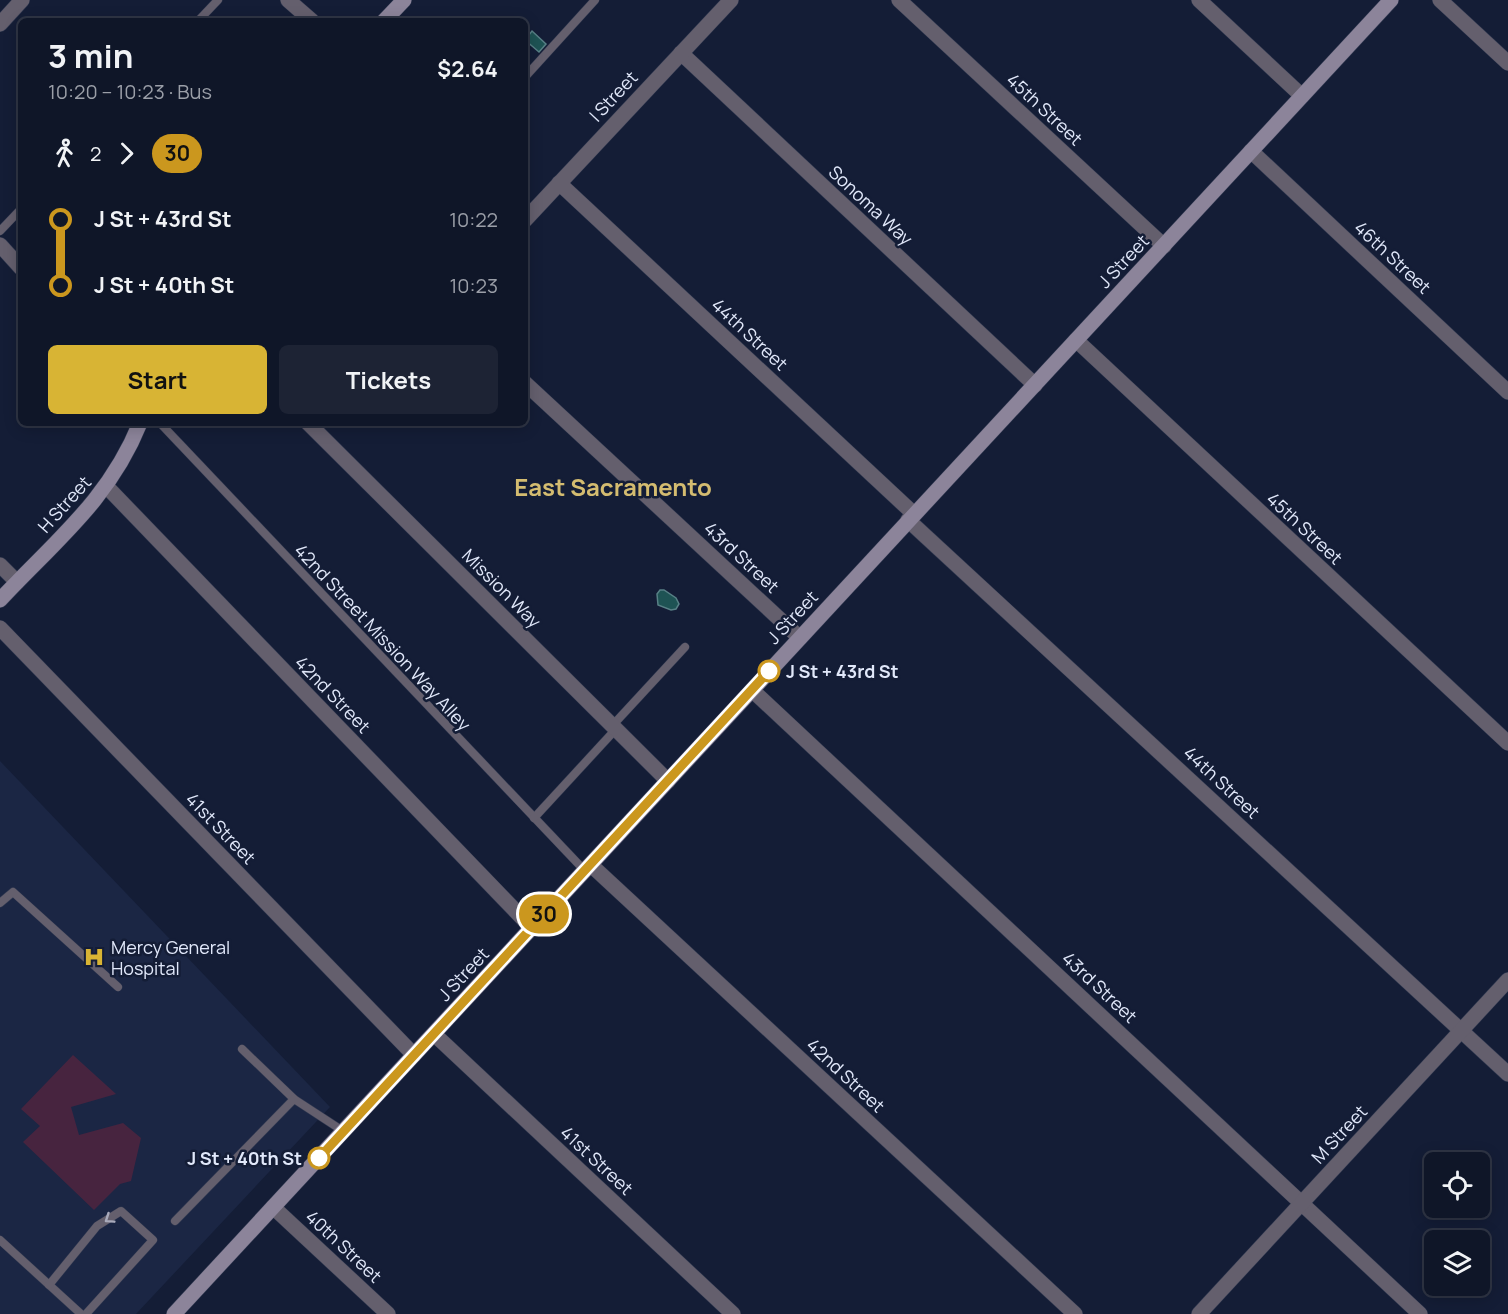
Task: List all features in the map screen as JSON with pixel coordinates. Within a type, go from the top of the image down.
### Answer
[{"type":"main road","points":[[387,18],[404,0]]},
{"type":"main road","name":"J Street","points":[[174,1314],[1391,0]]},
{"type":"main road","name":"H Street","points":[[0,600],[107,487],[139,426]]},
{"type":"street","points":[[0,24],[22,0]]},
{"type":"street","points":[[288,0],[309,18]]},
{"type":"street","name":"I Street","points":[[528,216],[731,0]]},
{"type":"street","name":"45th Street","points":[[899,0],[1164,246]]},
{"type":"street","points":[[1199,0],[1302,96]]},
{"type":"street","points":[[1440,0],[1508,63]]},
{"type":"street","name":"Sonoma Way","points":[[681,53],[1035,385]]},
{"type":"street","name":"46th Street","points":[[1251,151],[1508,392]]},
{"type":"street","name":"44th Street","points":[[559,183],[911,517],[1508,1074]]},
{"type":"street","points":[[0,244],[18,265]]},
{"type":"street","name":"45th Street","points":[[1076,340],[1508,743]]},
{"type":"street","name":"43rd Street","points":[[528,385],[800,638]]},
{"type":"street","name":"Mission Way","points":[[311,426],[668,781]]},
{"type":"street","name":"42nd Street","points":[[107,487],[532,928]]},
{"type":"street","points":[[0,565],[17,582]]},
{"type":"street","name":"41st Street","points":[[0,628],[414,1055]]},
{"type":"street","name":"43rd Street","points":[[752,690],[1420,1314]]},
{"type":"street","name":"42nd Street","points":[[588,868],[1075,1314]]},
{"type":"street","name":"M Street","points":[[1199,1314],[1508,980]]},
{"type":"street","name":"41st Street","points":[[434,1034],[734,1314]]},
{"type":"street","name":"40th Street","points":[[273,1207],[388,1314]]},
{"type":"lane","points":[[201,18],[218,0]]},
{"type":"lane","points":[[528,73],[596,0]]},
{"type":"lane","points":[[0,231],[18,212]]},
{"type":"lane","name":"42nd Street Mission Way Alley","points":[[163,426],[534,818],[588,868]]},
{"type":"lane","points":[[534,818],[685,647]]},
{"type":"lane","points":[[0,903],[13,892],[118,987]]},
{"type":"lane","points":[[243,1049],[294,1099],[343,1131]]},
{"type":"lane","points":[[175,1221],[294,1099]]},
{"type":"lane","points":[[49,1285],[97,1226],[120,1211],[153,1240],[86,1314]]},
{"type":"lane","points":[[0,1240],[81,1314]]},
{"type":"shaded area","points":[[532,31],[546,44],[539,52],[528,43],[528,36]]},
{"type":"shaded area","points":[[660,590],[676,598],[679,604],[676,609],[671,610],[658,605],[657,594]]},
{"type":"shaded area","name":"Mercy General Hospital","points":[[0,761],[330,1107],[136,1314],[0,1314]]},
{"type":"shaded area","points":[[73,1055],[116,1094],[71,1107],[79,1135],[123,1123],[141,1138],[131,1181],[120,1184],[94,1210],[23,1142],[40,1126],[21,1109]]},
{"type":"bus line","name":"30","points":[[319,1158],[769,671]]},
{"type":"place","name":"J St + 43rd St","points":[[769,671]]},
{"type":"place","name":"Mercy General Hospital","points":[[94,957]]},
{"type":"place","name":"J St + 40th St","points":[[319,1158]]},
{"type":"district","name":"East Sacramento","points":[[613,486]]}]
